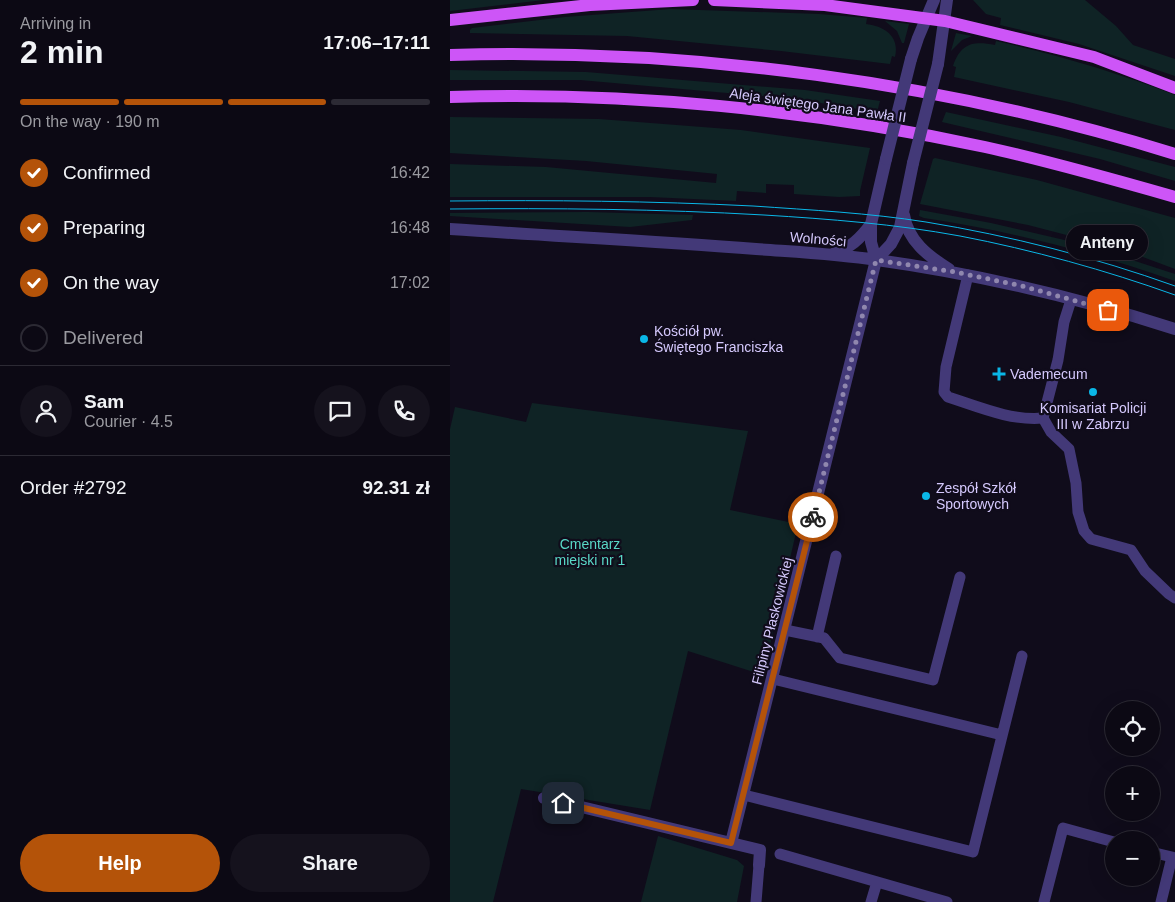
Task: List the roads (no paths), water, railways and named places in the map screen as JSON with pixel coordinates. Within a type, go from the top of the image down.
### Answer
[{"type":"main road","points":[[450,20],[590,5],[693,0]]},
{"type":"main road","points":[[714,0],[826,5],[945,21],[1094,57],[1175,88]]},
{"type":"main road","name":"Aleja świętego Jana Pawła II","points":[[450,55],[634,57],[799,73],[911,90],[986,105],[1087,129],[1175,154]]},
{"type":"main road","name":"Aleja świętego Jana Pawła II","points":[[450,97],[483,96],[642,100],[810,117],[904,131],[986,147],[1099,175],[1175,197]]},
{"type":"street","points":[[876,260],[871,242],[871,224],[911,59],[934,0]]},
{"type":"street","points":[[876,260],[891,244],[900,227],[913,163],[938,64],[947,0]]},
{"type":"street","points":[[903,208],[907,228],[916,242],[933,259],[955,272]]},
{"type":"street","points":[[830,255],[846,249],[860,239],[871,224]]},
{"type":"street","name":"Wolności","points":[[450,229],[668,242],[876,260],[955,272],[1022,286],[1175,330]]},
{"type":"street","name":"Filipiny Płaskowickiej","points":[[731,843],[876,260]]},
{"type":"street","points":[[544,798],[760,850],[759,865]]},
{"type":"lane","points":[[968,275],[946,366],[944,392],[948,397],[1005,415],[1024,419],[1043,418]]},
{"type":"lane","points":[[1071,300],[1043,418],[1050,432],[1069,449],[1076,483],[1078,512],[1084,531],[1090,539],[1131,550],[1145,571],[1168,594],[1175,598]]},
{"type":"lane","points":[[817,637],[836,556]]},
{"type":"lane","points":[[785,630],[824,638],[840,658],[933,680],[960,577]]},
{"type":"lane","points":[[744,795],[973,852],[1022,656]]},
{"type":"lane","points":[[773,679],[1002,735]]},
{"type":"lane","points":[[1044,902],[1063,828],[1105,840]]},
{"type":"lane","points":[[780,854],[947,902]]},
{"type":"lane","points":[[1160,854],[1172,857],[1161,902]]},
{"type":"lane","points":[[756,902],[759,865]]},
{"type":"lane","points":[[871,902],[877,882]]},
{"type":"tram line","points":[[450,201],[677,203],[753,206],[883,216],[926,222],[1021,241],[1145,275],[1175,286]]},
{"type":"tram line","points":[[450,209],[685,211],[837,220],[887,225],[960,236],[1042,254],[1122,277],[1175,295]]},
{"type":"place","name":"Anteny","points":[[1108,310]]},
{"type":"place","name":"Kościół pw. Świętego Franciszka","points":[[644,339]]},
{"type":"place","name":"Vademecum","points":[[999,374]]},
{"type":"place","name":"Komisariat Policji III w Zabrzu","points":[[1093,392]]},
{"type":"place","name":"Zespół Szkół Sportowych","points":[[926,496]]},
{"type":"park label","name":"Cmentarz miejski nr 1","points":[[590,552]]}]
